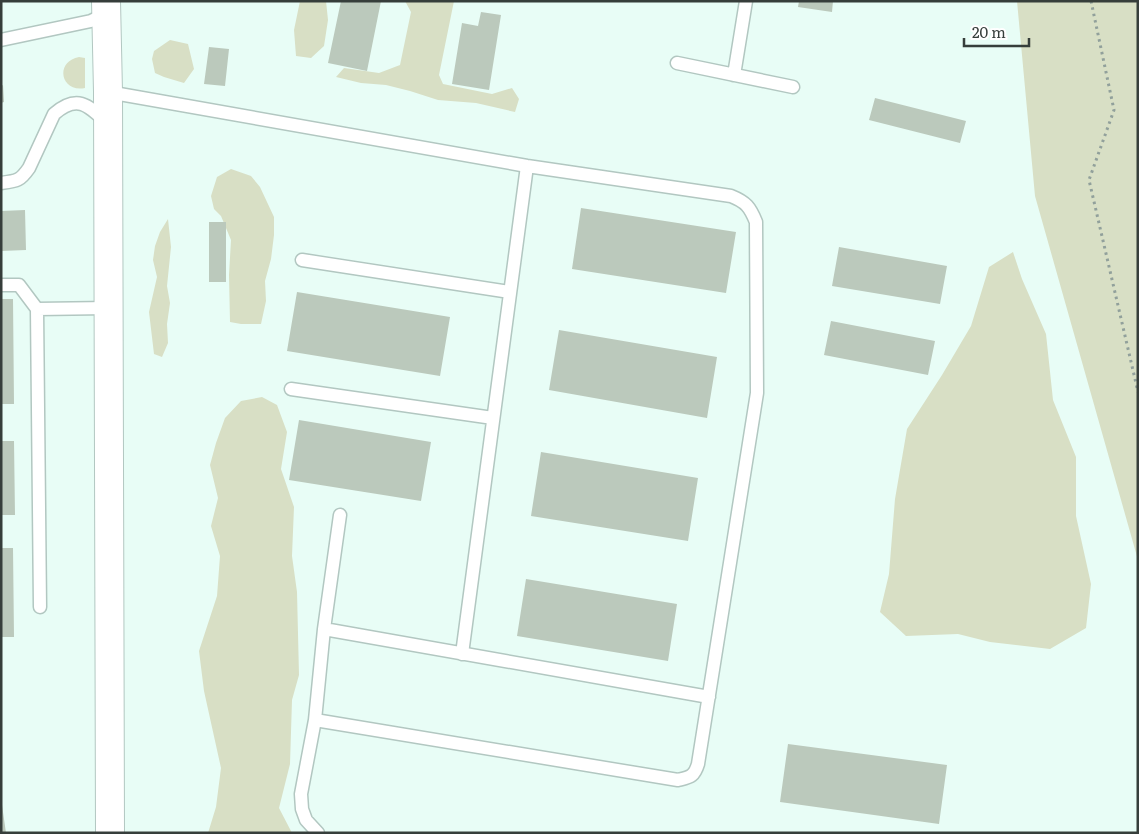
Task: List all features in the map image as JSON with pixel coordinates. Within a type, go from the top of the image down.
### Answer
[{"type":"street","points":[[106,3],[108,92],[110,833]]},
{"type":"lane","points":[[734,75],[746,1]]},
{"type":"lane","points":[[1,40],[91,21],[99,17],[106,3]]},
{"type":"lane","points":[[677,63],[793,87]]},
{"type":"lane","points":[[108,92],[527,166],[731,196],[743,201],[751,211],[756,222],[757,393],[698,764],[695,773],[688,778],[678,780],[315,720]]},
{"type":"lane","points":[[1,183],[19,180],[24,176],[54,114],[61,108],[72,103],[90,107],[108,124]]},
{"type":"lane","points":[[462,654],[527,166]]},
{"type":"lane","points":[[302,260],[510,292]]},
{"type":"lane","points":[[1,285],[19,285],[38,309],[40,607]]},
{"type":"lane","points":[[38,309],[108,308]]},
{"type":"lane","points":[[291,389],[494,418]]},
{"type":"lane","points":[[318,833],[306,820],[302,809],[301,794],[315,720],[324,629],[340,516]]},
{"type":"lane","points":[[324,629],[708,697]]},
{"type":"path","points":[[1091,1],[1114,110],[1089,180],[1138,392]]},
{"type":"green space","points":[[300,1],[326,1],[328,20],[324,46],[311,58],[296,56],[294,30]]},
{"type":"green space","points":[[405,1],[454,1],[439,75],[443,84],[492,94],[512,88],[519,99],[515,112],[476,103],[438,100],[386,85],[361,83],[336,77],[344,68],[379,73],[400,65],[411,12]]},
{"type":"green space","points":[[1017,1],[1138,1],[1138,560],[1035,196]]},
{"type":"green space","points":[[170,40],[188,44],[194,69],[184,83],[155,73],[152,59],[154,51]]},
{"type":"green space","points":[[79,57],[85,58],[85,88],[70,86],[64,76],[66,65],[71,60]]},
{"type":"green space","points":[[231,169],[251,176],[260,187],[274,217],[271,259],[265,281],[266,301],[261,324],[230,322],[229,275],[231,240],[221,216],[214,209],[211,196],[217,177]]},
{"type":"green space","points":[[168,219],[171,247],[167,286],[170,303],[167,324],[168,343],[162,357],[154,354],[149,312],[157,277],[153,260],[155,246],[160,232]]},
{"type":"green space","points":[[1013,252],[1022,279],[1046,334],[1053,400],[1076,457],[1076,516],[1091,584],[1086,628],[1050,649],[990,642],[958,634],[906,636],[880,612],[889,574],[895,499],[907,429],[971,326],[989,267]]},
{"type":"green space","points":[[262,397],[277,405],[287,432],[281,469],[294,507],[292,556],[297,592],[299,675],[292,700],[290,764],[279,808],[292,833],[208,833],[216,807],[221,768],[204,691],[199,651],[217,596],[220,556],[211,526],[218,498],[210,465],[225,418],[241,401]]},
{"type":"building","points":[[341,1],[381,1],[367,71],[328,63]]},
{"type":"building","points":[[799,1],[833,1],[832,12],[798,7]]},
{"type":"building","points":[[481,12],[501,15],[489,90],[452,84],[462,23],[478,26]]},
{"type":"building","points":[[209,47],[229,49],[225,86],[204,84]]},
{"type":"building","points":[[3,85],[4,102],[1,103],[1,86]]},
{"type":"building","points":[[875,98],[966,121],[960,143],[869,120]]},
{"type":"building","points":[[581,208],[736,232],[726,293],[572,269]]},
{"type":"building","points":[[25,210],[26,250],[1,251],[1,211]]},
{"type":"building","points":[[209,222],[226,222],[226,282],[209,282]]},
{"type":"building","points":[[839,247],[947,266],[940,304],[832,286]]},
{"type":"building","points":[[297,292],[450,317],[440,376],[287,351]]},
{"type":"building","points":[[1,299],[13,299],[14,404],[1,404]]},
{"type":"building","points":[[831,321],[935,341],[928,375],[824,355]]},
{"type":"building","points":[[559,330],[717,357],[707,418],[549,390]]},
{"type":"building","points":[[299,420],[431,442],[421,501],[289,480]]},
{"type":"building","points":[[1,441],[14,441],[15,515],[1,515]]},
{"type":"building","points":[[541,452],[698,478],[688,541],[531,516]]},
{"type":"building","points":[[1,548],[13,548],[14,637],[1,637]]},
{"type":"building","points":[[526,579],[677,604],[668,661],[517,636]]},
{"type":"building","points":[[788,744],[947,765],[939,824],[780,802]]},
{"type":"building","points":[[2,805],[6,833],[1,833]]}]
